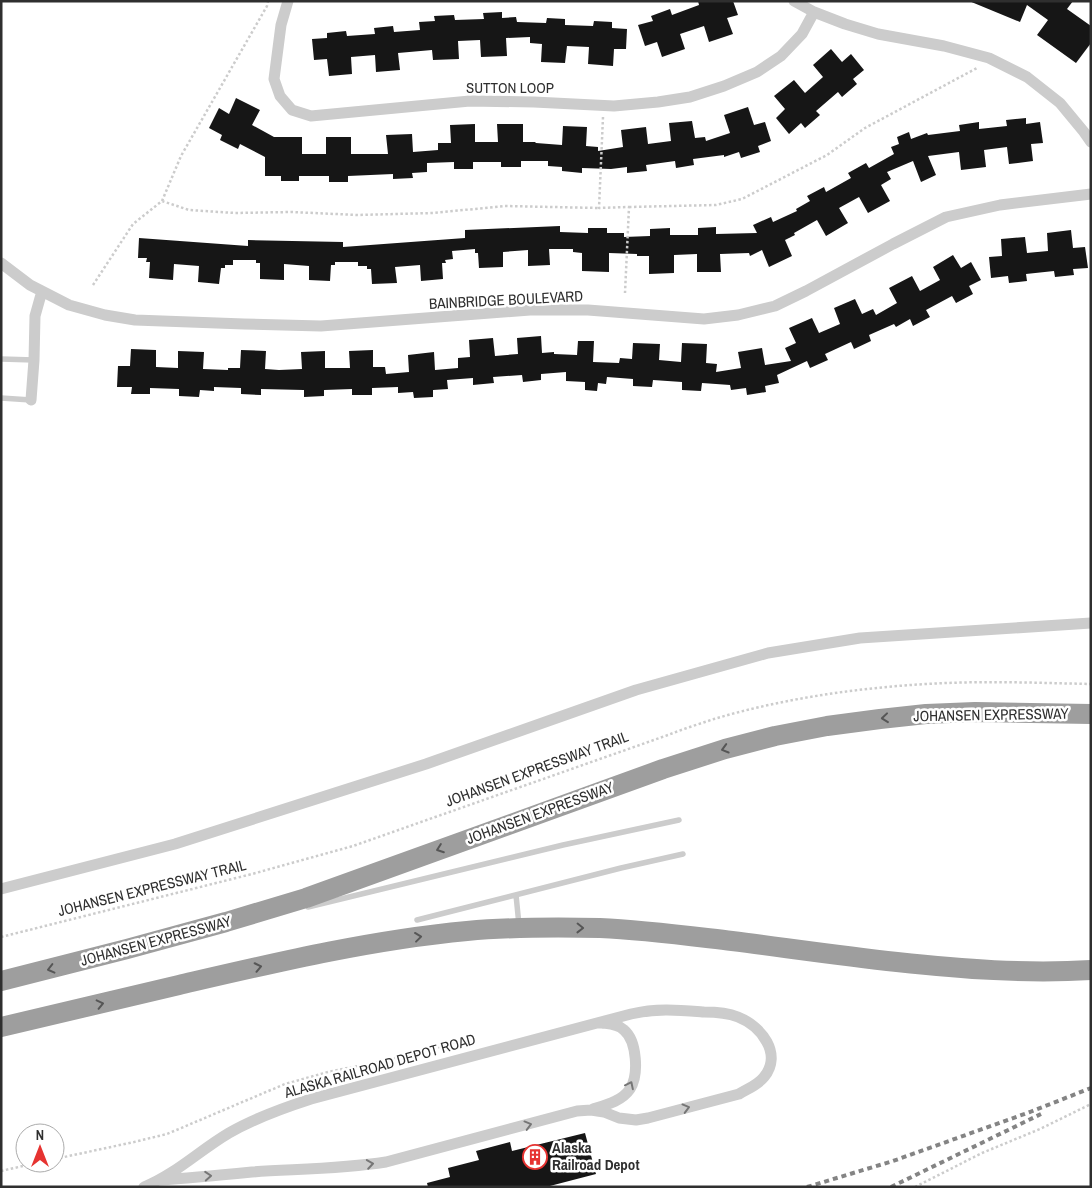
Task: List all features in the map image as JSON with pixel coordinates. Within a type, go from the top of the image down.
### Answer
[{"type":"highway","name":"JOHANSEN EXPRESSWAY","points":[[1,981],[127,949],[306,898],[663,769],[725,749],[776,736],[827,726],[926,714],[974,712],[1091,714]]},
{"type":"highway","points":[[1,1027],[247,969],[344,949],[415,937],[468,931],[603,928],[666,933],[863,958],[983,970],[1030,972],[1091,970]]},
{"type":"street","name":"SUTTON LOOP","points":[[288,1],[281,25],[274,79],[280,96],[292,110],[311,116],[470,102],[534,102],[614,106],[690,97],[724,86],[757,72],[781,56],[802,34],[814,12]]},
{"type":"street","points":[[794,1],[814,12],[878,34],[944,46],[986,57],[1027,77],[1060,103],[1091,142]]},
{"type":"street","name":"BAINBRIDGE BOULEVARD","points":[[1,263],[30,285],[69,304],[105,316],[135,320],[321,326],[530,310],[588,310],[704,319],[738,316],[775,306],[806,292],[946,217],[1000,205],[1091,194]]},
{"type":"street","points":[[31,400],[35,316],[42,291]]},
{"type":"street","points":[[1,889],[176,844],[426,764],[636,690],[768,653],[860,638],[1091,624]]},
{"type":"street","name":"ALASKA RAILROAD DEPOT ROAD","points":[[144,1187],[160,1180],[229,1133],[279,1110],[311,1099],[648,1010],[670,1009],[737,1016],[761,1032],[768,1044],[772,1058],[770,1068],[764,1078],[752,1088],[739,1094],[636,1120],[619,1118],[604,1112],[591,1110]]},
{"type":"street","name":"ALASKA RAILROAD DEPOT ROAD","points":[[160,1180],[386,1162],[605,1105],[624,1096],[630,1088],[634,1080],[635,1058],[626,1031],[611,1024],[594,1023]]},
{"type":"lane","points":[[1,359],[34,360]]},
{"type":"lane","points":[[1,398],[31,400]]},
{"type":"lane","points":[[299,909],[563,845],[678,820]]},
{"type":"lane","points":[[417,920],[683,854]]},
{"type":"lane","points":[[516,894],[520,929]]},
{"type":"lane","points":[[127,949],[270,916]]},
{"type":"path","points":[[93,285],[133,224],[162,201],[182,156],[267,6],[268,1]]},
{"type":"path","points":[[162,201],[189,210],[235,213],[291,212],[358,215],[433,212],[505,206],[599,208],[716,205],[742,198],[827,155],[865,128],[978,68],[986,57]]},
{"type":"path","points":[[599,208],[604,105]]},
{"type":"path","points":[[625,293],[629,207]]},
{"type":"path","name":"JOHANSEN EXPRESSWAY TRAIL","points":[[1,937],[252,874],[344,848],[414,825],[668,734],[715,719],[759,708],[853,691],[919,684],[979,682],[1091,684]]},
{"type":"path","points":[[65,1156],[167,1134],[285,1084],[302,1079],[466,1039],[470,1048]]},
{"type":"path","points":[[914,1187],[982,1153],[1040,1129],[1091,1104]]},
{"type":"path","points":[[1,1172],[15,1168]]},
{"type":"building","points":[[698,1],[733,1],[738,15],[727,18],[733,34],[709,42],[704,26],[680,34],[685,49],[662,57],[657,42],[645,46],[638,25],[653,21],[651,16],[670,9],[672,15],[699,5]]},
{"type":"building","points":[[969,1],[1073,1],[1067,9],[1091,26],[1091,43],[1076,63],[1037,35],[1048,20],[1027,5],[1020,22]]},
{"type":"building","points":[[502,12],[502,18],[516,17],[517,22],[546,23],[547,18],[565,19],[565,25],[593,26],[594,21],[612,22],[612,28],[627,29],[626,49],[614,49],[613,66],[588,64],[589,47],[567,46],[565,63],[541,62],[542,44],[530,43],[530,37],[506,38],[507,56],[481,57],[480,40],[458,41],[459,59],[433,60],[432,50],[398,53],[400,70],[376,72],[375,55],[351,57],[352,74],[329,76],[327,59],[314,60],[312,39],[327,38],[327,33],[346,31],[347,36],[375,34],[374,28],[393,26],[394,32],[420,30],[419,22],[435,21],[434,16],[454,15],[455,20],[484,19],[483,13]]},
{"type":"building","points":[[831,49],[842,62],[851,54],[864,70],[853,79],[857,84],[842,97],[838,92],[816,111],[820,115],[805,128],[801,123],[789,134],[776,118],[785,109],[774,96],[794,80],[805,93],[823,77],[813,65]]},
{"type":"building","points":[[236,98],[260,110],[252,125],[274,137],[302,137],[302,154],[326,154],[326,137],[351,137],[351,154],[388,154],[386,135],[412,134],[413,152],[438,150],[438,143],[451,143],[450,125],[475,124],[475,142],[498,142],[497,124],[523,124],[523,142],[562,145],[563,126],[587,127],[586,146],[598,147],[598,151],[623,147],[621,130],[646,127],[648,144],[671,141],[669,123],[692,121],[695,138],[705,137],[706,141],[730,133],[724,115],[748,107],[754,125],[765,122],[771,141],[758,146],[760,152],[741,158],[739,152],[724,157],[724,155],[693,159],[694,165],[676,168],[675,161],[646,165],[647,171],[627,173],[627,167],[611,169],[582,168],[582,173],[562,171],[562,167],[548,166],[548,161],[521,161],[521,167],[501,167],[501,162],[473,162],[473,169],[454,169],[454,162],[427,163],[427,172],[412,173],[413,178],[393,179],[393,174],[348,176],[348,182],[329,182],[329,176],[299,176],[299,181],[281,181],[281,176],[265,176],[265,157],[240,144],[238,149],[220,140],[222,135],[209,128],[219,108],[229,114]]},
{"type":"building","points":[[1026,118],[1026,124],[1040,122],[1043,143],[1031,144],[1033,161],[1009,164],[1007,147],[984,150],[986,167],[961,170],[959,152],[928,156],[936,175],[921,182],[913,161],[887,172],[891,179],[881,185],[890,201],[868,213],[859,197],[839,208],[848,223],[826,236],[817,220],[785,240],[792,256],[769,267],[762,250],[750,256],[749,253],[720,254],[721,272],[697,272],[697,254],[674,255],[674,273],[649,274],[649,256],[609,253],[609,272],[582,271],[582,253],[573,252],[573,249],[549,249],[550,265],[528,266],[528,250],[503,252],[503,267],[479,268],[478,253],[475,253],[475,249],[452,251],[453,259],[445,260],[446,263],[442,263],[443,279],[421,281],[420,265],[395,267],[397,283],[372,284],[371,269],[367,269],[367,266],[358,266],[358,262],[335,262],[335,265],[331,265],[330,281],[309,280],[309,266],[284,264],[284,280],[260,279],[260,263],[256,263],[256,260],[233,260],[233,265],[225,265],[225,268],[221,268],[219,284],[198,282],[199,266],[174,264],[173,280],[149,278],[150,262],[146,262],[147,258],[138,258],[139,238],[248,246],[248,240],[343,242],[343,247],[465,238],[465,230],[560,226],[560,232],[588,233],[588,228],[607,228],[607,233],[624,233],[624,237],[650,236],[650,229],[670,228],[670,235],[698,235],[698,228],[716,227],[716,234],[757,233],[753,225],[771,217],[773,222],[797,211],[796,209],[810,201],[807,196],[824,187],[826,192],[851,178],[848,173],[866,163],[869,168],[894,154],[891,147],[899,144],[897,137],[909,132],[911,139],[927,133],[928,135],[960,131],[959,125],[979,122],[979,129],[1007,126],[1006,120]]},
{"type":"building","points":[[1071,230],[1073,248],[1085,247],[1088,268],[1073,269],[1074,275],[1055,277],[1054,271],[1026,274],[1027,281],[1009,283],[1008,276],[991,278],[989,257],[1002,256],[1001,239],[1025,237],[1027,253],[1048,251],[1047,233]]},
{"type":"building","points":[[953,255],[961,268],[971,262],[981,280],[969,286],[973,294],[956,303],[952,296],[926,310],[930,317],[913,326],[910,319],[896,327],[894,324],[869,335],[871,341],[854,349],[851,342],[825,354],[828,360],[810,368],[807,361],[777,375],[779,383],[765,386],[766,392],[747,395],[746,388],[731,390],[730,385],[702,383],[701,391],[682,390],[682,382],[653,380],[652,387],[633,386],[633,379],[607,377],[606,384],[598,383],[597,391],[585,390],[585,382],[566,381],[566,372],[541,374],[541,380],[523,382],[522,375],[493,377],[494,383],[473,385],[473,378],[447,380],[448,389],[433,390],[433,397],[414,398],[413,392],[398,393],[398,387],[372,388],[372,395],[352,395],[352,389],[324,390],[324,396],[304,397],[304,390],[261,389],[261,395],[241,394],[241,388],[214,387],[214,391],[200,390],[199,397],[179,396],[179,389],[150,388],[150,394],[131,394],[132,387],[117,387],[118,366],[130,366],[131,349],[156,350],[156,367],[178,368],[178,351],[204,352],[203,369],[228,370],[228,368],[240,368],[241,350],[266,351],[265,369],[279,370],[302,369],[301,352],[325,351],[325,368],[350,368],[349,351],[373,350],[373,367],[385,367],[386,374],[409,372],[408,355],[434,352],[435,370],[458,368],[458,358],[470,357],[469,340],[493,338],[495,356],[518,354],[517,338],[541,336],[542,353],[554,352],[554,354],[577,355],[578,341],[594,341],[593,362],[619,363],[620,358],[632,359],[633,343],[660,344],[659,360],[681,362],[682,343],[707,344],[706,363],[717,364],[716,372],[741,368],[738,352],[762,348],[765,365],[791,361],[785,348],[796,343],[789,328],[812,318],[819,333],[840,324],[834,308],[855,299],[862,314],[873,309],[876,315],[897,303],[889,288],[912,276],[920,291],[940,280],[933,267]]},
{"type":"building","name":"Alaska Railroad Depot","points":[[585,1133],[596,1174],[546,1187],[428,1187],[427,1183],[450,1177],[448,1168],[479,1160],[476,1151],[510,1142],[512,1151]]},
{"type":"railway","points":[[807,1187],[893,1161],[1091,1088]]},
{"type":"railway","points":[[891,1187],[1041,1114]]},
{"type":"place","name":"Alaska Railroad Depot","points":[[535,1157]]}]
